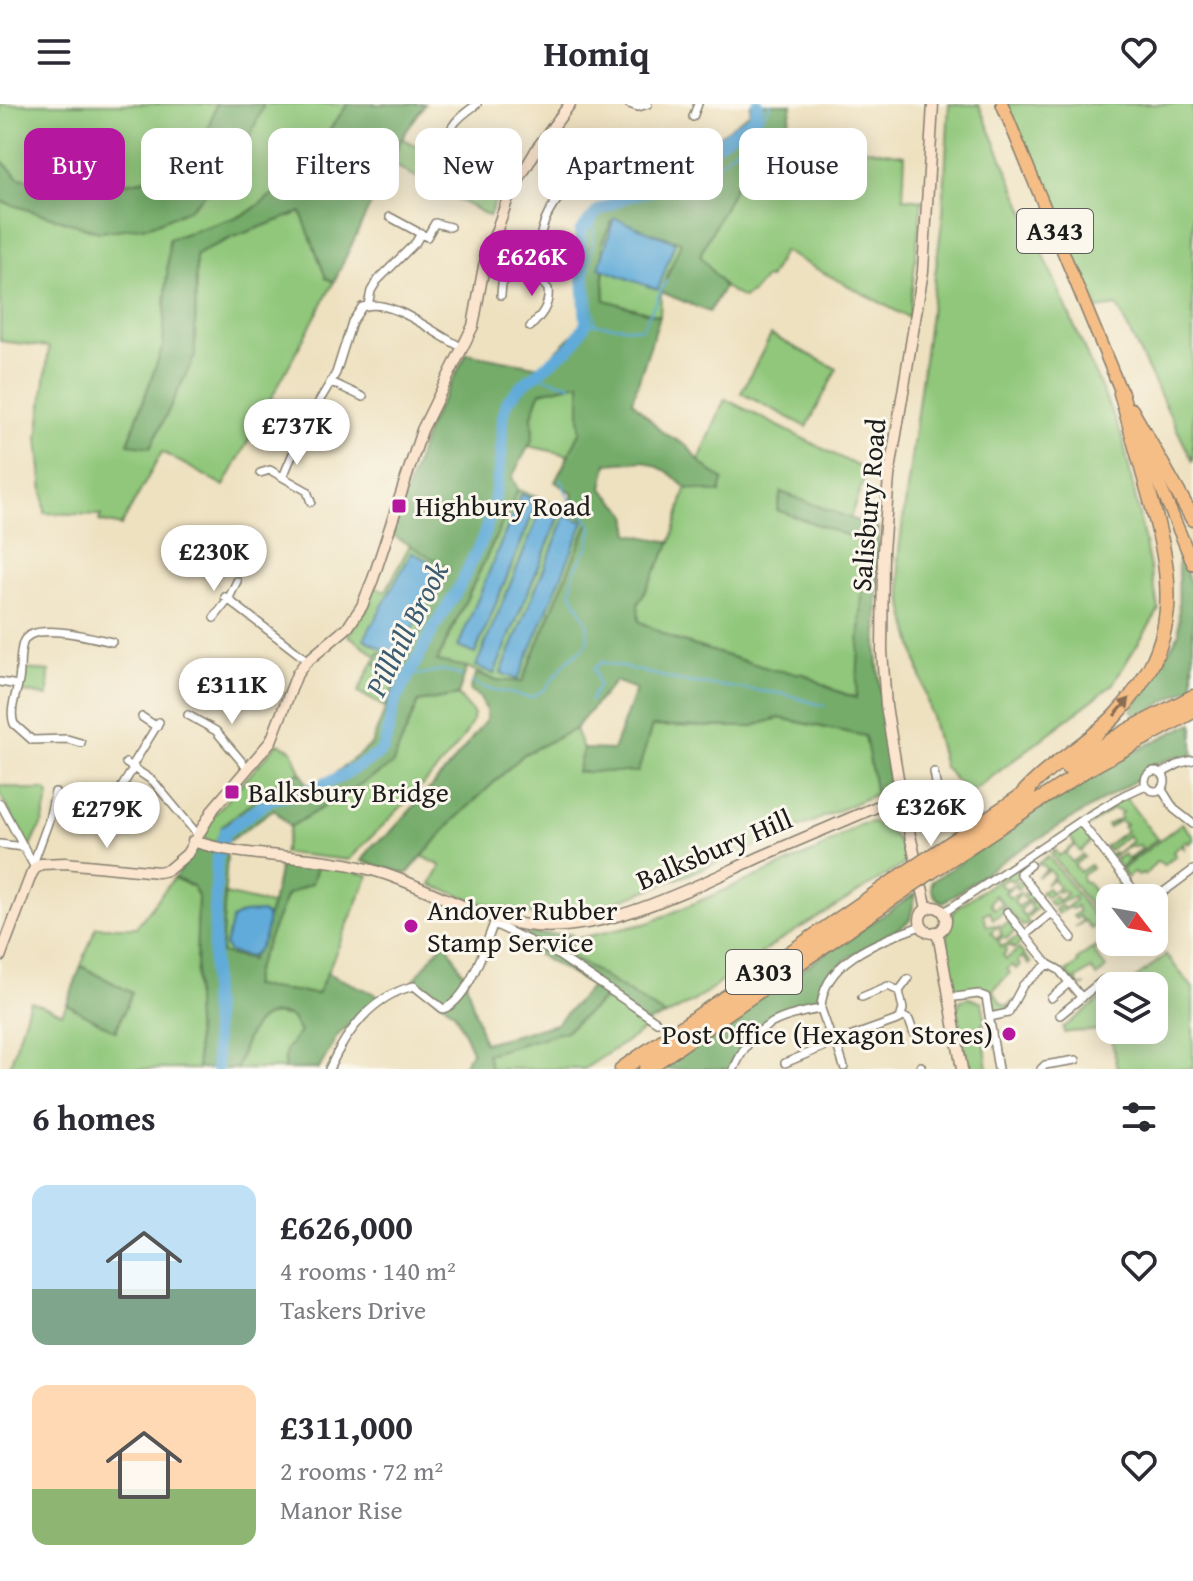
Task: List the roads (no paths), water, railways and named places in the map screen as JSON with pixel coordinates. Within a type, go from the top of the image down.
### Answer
[{"type":"highway","points":[[1121,393],[1193,519]]},
{"type":"highway","points":[[1022,795],[1038,776],[1095,734],[1128,701],[1151,666],[1163,633],[1168,612],[1168,577],[1161,534],[1121,393]]},
{"type":"highway","name":"A303","points":[[942,857],[1022,795],[1131,729],[1193,697]]},
{"type":"highway","name":"A303","points":[[622,1069],[942,857],[1076,776],[1193,711]]},
{"type":"highway","name":"A303","points":[[646,1069],[908,880]]},
{"type":"main road","name":"A343","points":[[1002,104],[1193,564]]},
{"type":"street","points":[[552,128],[570,104]]},
{"type":"street","points":[[629,104],[638,107],[648,104]]},
{"type":"street","points":[[693,117],[698,104]]},
{"type":"street","name":"Salisbury Road","points":[[927,909],[901,796],[886,706],[882,651],[883,551],[889,477],[923,271],[933,104]]},
{"type":"street","points":[[452,128],[472,106]]},
{"type":"street","points":[[522,174],[538,149]]},
{"type":"street","points":[[34,866],[65,863],[158,872],[177,864],[187,854],[214,808],[275,735],[290,686],[308,661],[343,631],[362,606],[422,430],[473,326],[482,276],[508,200]]},
{"type":"street","points":[[536,278],[541,264],[540,237],[557,200]]},
{"type":"street","points":[[390,217],[427,237],[435,223],[450,227]]},
{"type":"street","points":[[368,305],[377,281],[421,233]]},
{"type":"street","points":[[501,295],[500,280],[517,275],[536,278],[545,285],[549,293],[545,309],[530,327]]},
{"type":"street","points":[[283,477],[301,443],[309,418],[331,382],[352,322],[362,307],[368,305],[410,317],[462,347]]},
{"type":"street","points":[[540,317],[549,324]]},
{"type":"street","points":[[331,382],[353,397],[363,397]]},
{"type":"street","points":[[260,473],[270,470],[283,477],[307,491],[311,502]]},
{"type":"street","points":[[214,618],[237,581]]},
{"type":"street","points":[[226,598],[308,661]]},
{"type":"street","points":[[78,744],[32,740],[17,729],[11,716],[23,642],[33,632],[81,634],[112,642]]},
{"type":"street","points":[[0,682],[18,685]]},
{"type":"street","points":[[188,715],[216,731],[248,769]]},
{"type":"street","points":[[99,824],[158,724],[142,717]]},
{"type":"street","points":[[1146,785],[1149,773],[1162,773],[1193,760]]},
{"type":"street","points":[[131,766],[153,781],[195,838]]},
{"type":"street","name":"Balksbury Hill","points":[[195,838],[210,845],[359,866],[406,880],[495,921],[531,926],[602,919],[695,885],[901,796],[937,789],[934,772]]},
{"type":"street","points":[[1146,785],[1154,790],[1161,788],[1165,782],[1162,773]]},
{"type":"street","points":[[943,913],[1080,821],[1146,785]]},
{"type":"street","points":[[1161,788],[1174,809],[1193,824]]},
{"type":"street","points":[[0,957],[34,866],[55,792]]},
{"type":"street","points":[[103,797],[112,803]]},
{"type":"street","points":[[0,803],[34,866]]},
{"type":"street","points":[[1080,821],[1129,884]]},
{"type":"street","points":[[0,844],[23,847]]},
{"type":"street","points":[[1030,865],[1020,873],[1072,938]]},
{"type":"street","points":[[1168,889],[1193,870]]},
{"type":"street","points":[[934,907],[943,913],[944,925],[935,932],[921,926],[920,918],[927,909],[934,907]]},
{"type":"street","points":[[1007,912],[1048,964],[1059,970],[1082,998]]},
{"type":"street","points":[[1025,935],[1052,913]]},
{"type":"street","points":[[329,1069],[342,1041],[366,1013],[395,991],[414,986],[443,1009],[453,1006],[471,980],[495,921],[555,953],[657,1022]]},
{"type":"street","points":[[844,1067],[821,1009],[828,983],[849,959],[871,945],[921,926]]},
{"type":"street","points":[[935,932],[939,939],[962,1069]]},
{"type":"street","points":[[991,1020],[1008,1013],[1023,985],[1048,964]]},
{"type":"street","points":[[785,1063],[896,1022],[902,1016],[903,1009],[899,991],[908,979]]},
{"type":"street","points":[[1051,998],[1069,983]]},
{"type":"street","points":[[862,997],[888,986],[899,991]]},
{"type":"street","points":[[1060,1015],[1096,986]]},
{"type":"street","points":[[948,998],[982,995],[989,1002],[998,1069]]},
{"type":"street","points":[[734,1069],[752,1037],[773,1021],[821,1009]]},
{"type":"street","points":[[902,1016],[909,1020],[914,1034]]},
{"type":"street","points":[[1041,1069],[1045,1065],[1076,1060]]},
{"type":"water","points":[[614,218],[675,242],[658,290],[599,268]]},
{"type":"water","points":[[521,494],[538,501],[475,654],[458,647]]},
{"type":"water","points":[[544,503],[562,510],[494,674],[476,666]]},
{"type":"water","points":[[566,515],[584,522],[518,680],[501,673]]},
{"type":"water","points":[[412,552],[445,570],[397,657],[364,639]]},
{"type":"water","points":[[262,912],[267,916],[266,928],[257,950],[249,957],[229,952],[225,946],[232,919],[243,913]]},
{"type":"waterway","name":"Pillhill Brook","points":[[217,1069],[212,997],[217,859],[225,832],[271,799],[301,793],[336,779],[384,748],[395,701],[482,540],[493,509],[501,457],[502,421],[507,402],[521,386],[573,345],[586,323],[580,232],[598,211],[684,167],[755,117],[758,104]]},
{"type":"waterway","points":[[595,323],[589,275],[595,220],[606,209],[657,194],[713,168],[747,137],[770,104]]},
{"type":"waterway","points":[[586,323],[642,329],[666,281]]},
{"type":"waterway","points":[[534,375],[571,385]]},
{"type":"waterway","points":[[472,682],[481,687],[531,698],[545,689],[566,662],[585,646],[587,623],[571,591],[574,572],[590,542],[592,526],[568,497],[561,479]]},
{"type":"waterway","points":[[590,701],[599,685],[594,669],[602,662],[681,681],[784,694],[824,706]]},
{"type":"waterway","points":[[407,677],[443,670],[462,676]]},
{"type":"place","name":"Highbury Road","points":[[399,506]]},
{"type":"place","name":"Balksbury Bridge","points":[[232,792]]},
{"type":"place","name":"Andover Rubber Stamp Service","points":[[411,926]]},
{"type":"place","name":"Post Office (Hexagon Stores)","points":[[1009,1034]]}]
